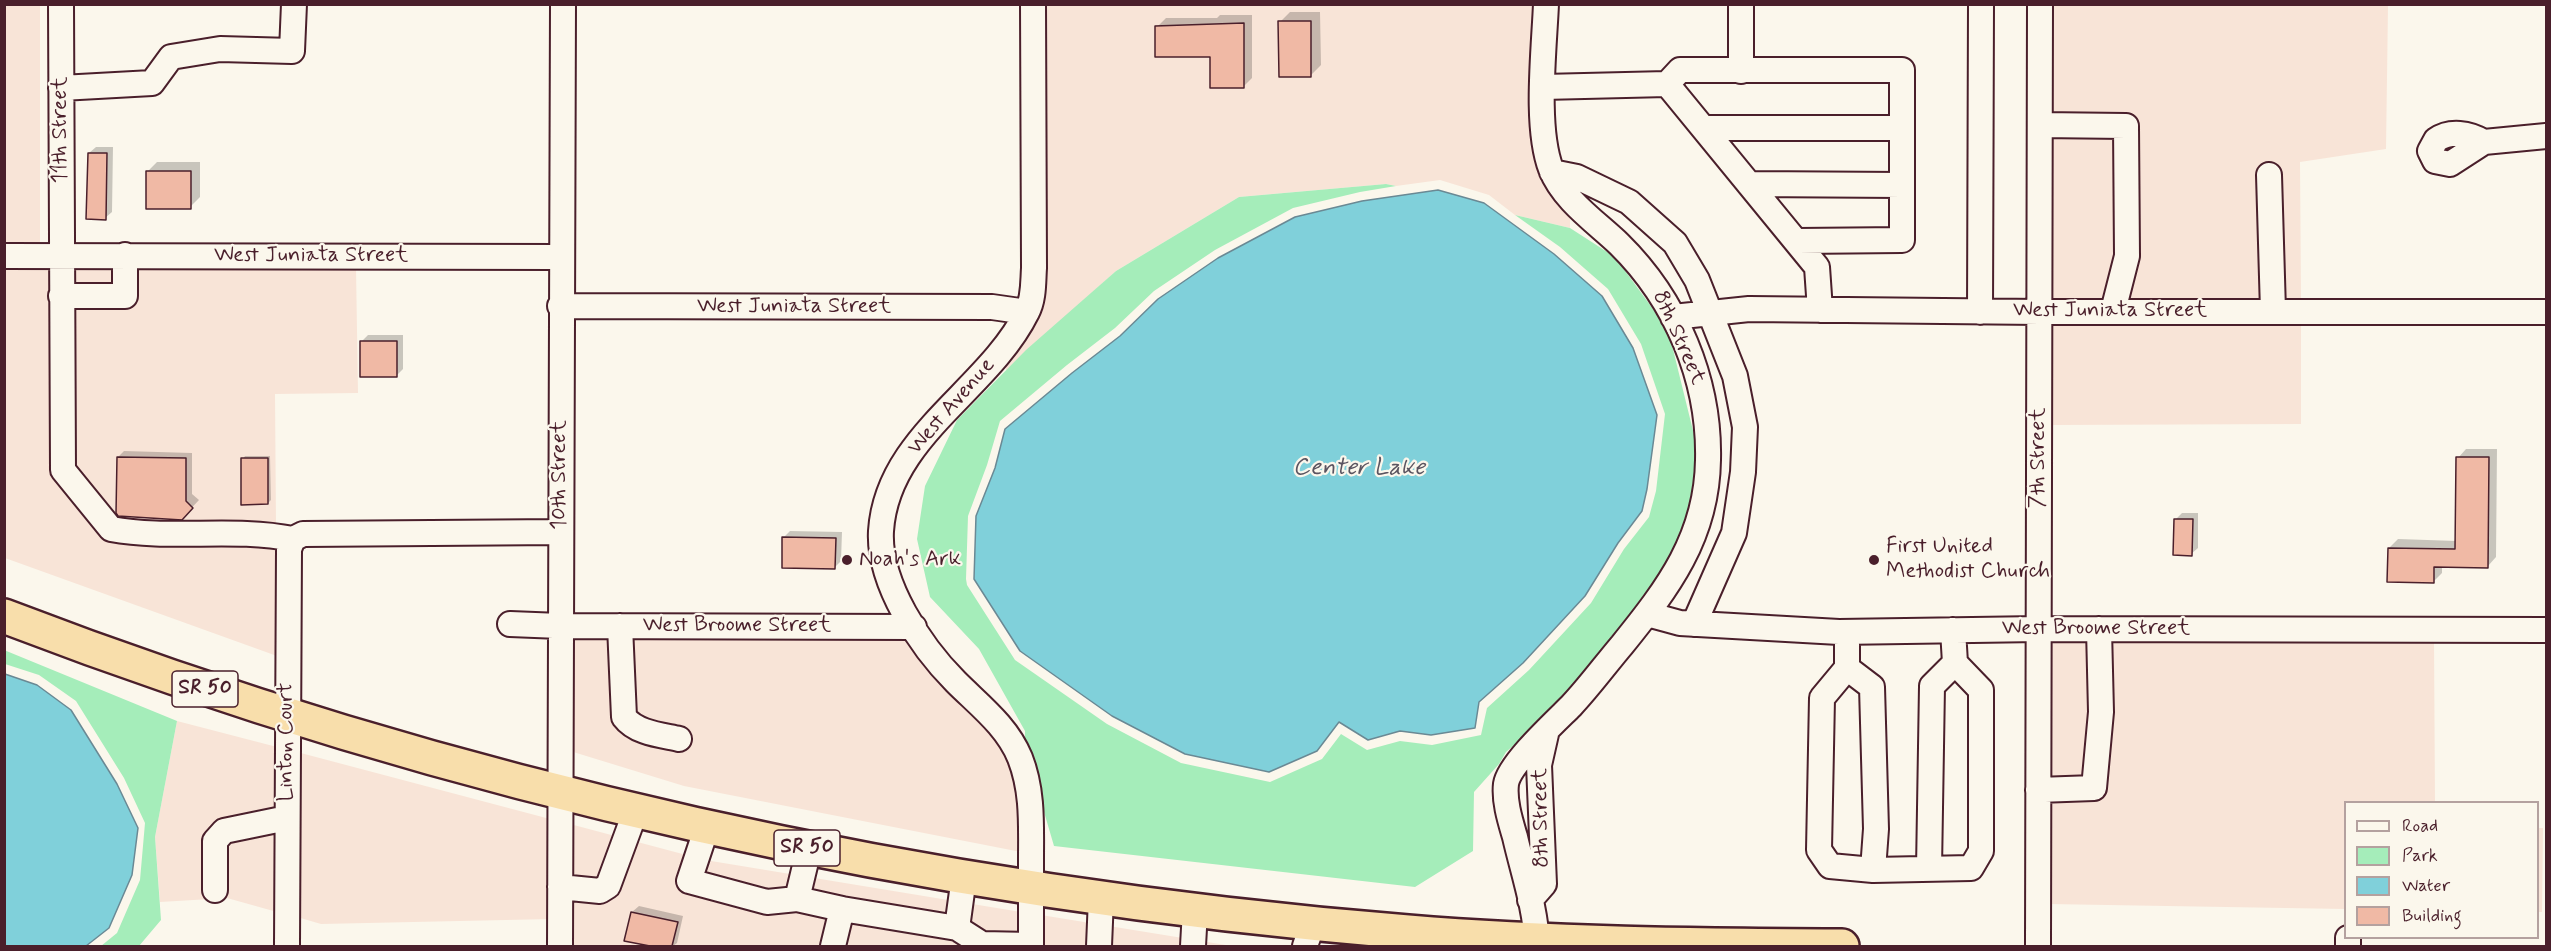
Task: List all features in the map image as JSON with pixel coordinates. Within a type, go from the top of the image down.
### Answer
[{"type":"highway","name":"SR 50","points":[[4,616],[103,654],[422,756],[706,827],[809,849],[964,877],[1196,910],[1309,935],[1537,943],[1842,946]]},
{"type":"street","name":"11th Street","points":[[61,4],[63,470],[111,529],[175,533],[265,533],[293,539]]},
{"type":"street","points":[[61,88],[152,83],[171,57],[220,49],[292,51],[294,4]]},
{"type":"street","name":"10th Street","points":[[560,946],[560,257],[563,4]]},
{"type":"street","name":"West Avenue","points":[[1031,946],[1031,804],[1020,757],[1010,738],[986,710],[938,663],[914,627],[888,578],[882,552],[883,521],[892,486],[904,464],[927,431],[994,358],[1028,312],[1032,297],[1034,268],[1033,4]]},
{"type":"street","name":"8th Street","points":[[1537,943],[1530,900],[1508,808],[1506,783],[1514,768],[1578,699],[1647,614],[1681,565],[1693,541],[1704,502],[1708,463],[1704,399],[1693,363],[1658,289],[1634,259],[1584,212],[1552,172],[1545,149],[1543,87],[1546,4]]},
{"type":"street","points":[[1741,4],[1741,70]]},
{"type":"street","points":[[1980,312],[1981,4]]},
{"type":"street","name":"7th Street","points":[[2038,946],[2040,4]]},
{"type":"street","points":[[1543,87],[1667,84],[1680,70],[1902,70],[1902,240],[1798,241]]},
{"type":"street","points":[[1667,84],[1817,267],[1820,310]]},
{"type":"street","points":[[2040,125],[2126,126],[2127,256],[2113,311]]},
{"type":"street","points":[[1704,128],[1902,128]]},
{"type":"street","points":[[2484,142],[2547,136]]},
{"type":"street","points":[[1552,172],[1577,177],[1629,202],[1675,243],[1697,280],[1735,376],[1745,427],[1743,472],[1734,533],[1694,624]]},
{"type":"street","points":[[2269,175],[2273,311]]},
{"type":"street","points":[[1749,184],[1902,185]]},
{"type":"street","points":[[61,296],[125,296],[125,255]]},
{"type":"street","name":"West Juniata Street","points":[[4,256],[560,257]]},
{"type":"street","name":"West Juniata Street","points":[[560,306],[992,306],[1028,312]]},
{"type":"street","name":"West Juniata Street","points":[[1673,317],[1749,309],[1980,312],[2547,312]]},
{"type":"street","points":[[293,539],[303,534],[560,532]]},
{"type":"street","name":"Linton Court","points":[[287,946],[286,714],[289,549],[293,539]]},
{"type":"street","name":"West Broome Street","points":[[1647,614],[1680,623],[1847,632],[2039,629],[2547,630]]},
{"type":"street","name":"West Broome Street","points":[[510,624],[560,627],[914,627]]},
{"type":"street","points":[[620,626],[624,717],[637,728],[679,740]]},
{"type":"street","points":[[2038,790],[2094,788],[2101,712],[2099,629]]},
{"type":"street","points":[[1847,632],[1847,668],[1822,698],[1819,850],[1830,866],[1873,870],[1971,868],[1981,851],[1981,690],[1956,663],[1953,630]]},
{"type":"street","points":[[1929,869],[1932,686],[1956,663]]},
{"type":"street","points":[[1847,668],[1872,687],[1876,829],[1873,870]]},
{"type":"street","name":"8th Street","points":[[1530,900],[1544,884],[1539,765],[1546,731]]},
{"type":"street","points":[[560,887],[600,891],[608,886],[636,810]]},
{"type":"street","points":[[215,890],[215,841],[224,831],[287,818]]},
{"type":"street","points":[[706,827],[689,881],[767,902],[797,899],[842,909],[957,928],[982,944],[1031,946]]},
{"type":"street","points":[[797,899],[809,849]]},
{"type":"street","points":[[957,928],[964,877]]},
{"type":"street","points":[[1099,946],[1101,898]]},
{"type":"street","points":[[833,946],[842,909]]},
{"type":"street","points":[[1193,946],[1196,910]]},
{"type":"shaded area","points":[[4,5],[40,5],[40,254],[356,268],[358,393],[275,394],[277,656],[5,558]]},
{"type":"shaded area","points":[[1043,5],[1536,5],[1533,112],[1570,213],[1570,228],[1515,215],[1489,195],[1440,180],[1396,186],[1386,184],[1239,197],[1116,271],[1006,371],[1006,360],[1032,324],[1036,324]]},
{"type":"shaded area","points":[[2053,5],[2388,6],[2386,149],[2300,162],[2301,300],[2052,301]]},
{"type":"shaded area","points":[[2301,322],[2301,424],[2051,425],[2052,324]]},
{"type":"shaded area","points":[[571,638],[909,638],[1002,745],[1018,787],[1021,852],[684,786],[570,751]]},
{"type":"shaded area","points":[[2048,640],[2434,641],[2435,801],[2344,801],[2344,909],[2048,904]]},
{"type":"shaded area","points":[[177,721],[277,747],[277,912],[227,898],[160,902],[155,837]]},
{"type":"shaded area","points":[[297,752],[550,819],[552,919],[321,924],[297,917]]},
{"type":"shaded area","points":[[570,824],[705,860],[1021,912],[1021,946],[572,946]]},
{"type":"shaded area","points":[[2539,828],[2543,828],[2542,912],[2539,912]]},
{"type":"shaded area","points":[[1041,915],[1232,946],[1041,946]]},
{"type":"green space","points":[[1386,184],[1396,186],[1293,208],[1215,250],[1154,291],[1115,328],[1000,421],[968,516],[966,579],[967,585],[1015,660],[1107,724],[1181,763],[1270,782],[1322,759],[1341,734],[1367,750],[1400,741],[1432,745],[1481,735],[1487,708],[1529,670],[1591,603],[1624,549],[1649,517],[1656,491],[1665,414],[1641,344],[1608,289],[1560,247],[1515,215],[1570,228],[1615,257],[1664,324],[1665,329],[1668,329],[1698,451],[1698,469],[1684,536],[1643,601],[1640,600],[1638,608],[1571,691],[1543,719],[1539,718],[1537,725],[1506,752],[1499,764],[1474,792],[1473,851],[1415,887],[1054,846],[1025,747],[1025,731],[979,649],[930,597],[917,539],[925,486],[957,420],[1026,350],[1116,271],[1239,197]]},
{"type":"green space","points":[[4,650],[177,721],[155,837],[161,920],[139,946],[101,946],[117,933],[140,880],[145,823],[124,778],[76,701],[39,675],[5,664]]},
{"type":"water","name":"Center Lake","points":[[1438,190],[1484,203],[1554,254],[1602,296],[1633,348],[1657,415],[1642,511],[1618,543],[1585,596],[1523,663],[1479,702],[1475,728],[1431,735],[1400,731],[1368,740],[1339,722],[1317,751],[1269,772],[1185,754],[1112,716],[1020,651],[974,579],[976,516],[995,468],[1005,429],[1120,336],[1158,299],[1218,258],[1295,217],[1362,201]]},
{"type":"water","points":[[5,674],[37,685],[71,710],[117,784],[138,828],[132,875],[109,928],[86,946],[5,946]]},
{"type":"building","points":[[1278,21],[1311,21],[1311,77],[1279,77]]},
{"type":"building","points":[[1244,23],[1244,88],[1210,88],[1210,57],[1155,57],[1155,26]]},
{"type":"building","points":[[88,153],[107,153],[106,220],[86,219]]},
{"type":"building","points":[[146,171],[191,171],[191,209],[146,209]]},
{"type":"building","points":[[360,341],[397,341],[397,377],[360,377]]},
{"type":"building","points":[[117,457],[186,458],[186,501],[193,508],[182,520],[118,516],[116,513]]},
{"type":"building","points":[[2456,457],[2489,457],[2488,568],[2434,567],[2434,583],[2387,582],[2388,548],[2455,549]]},
{"type":"building","points":[[241,458],[268,458],[268,504],[241,505]]},
{"type":"building","points":[[2174,519],[2193,519],[2192,556],[2173,555]]},
{"type":"building","points":[[782,537],[836,538],[835,569],[782,568]]},
{"type":"building","points":[[631,912],[678,922],[672,946],[650,946],[624,941]]},
{"type":"place","name":"Noah's Ark","points":[[847,560]]},
{"type":"place","name":"First United Methodist Church","points":[[1874,560]]}]
